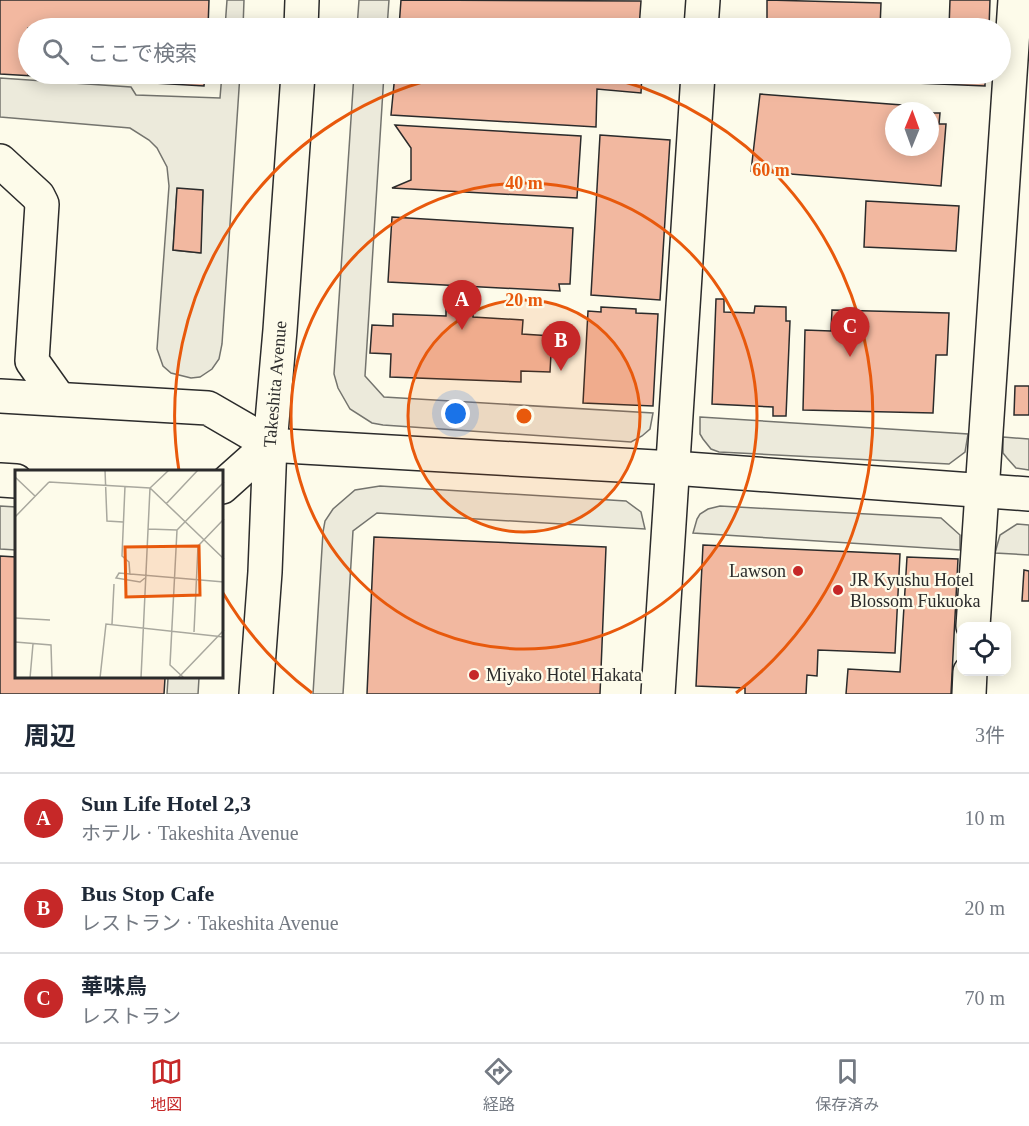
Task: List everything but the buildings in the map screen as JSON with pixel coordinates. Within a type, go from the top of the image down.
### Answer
[{"type":"main road","points":[[301,18],[302,0]]},
{"type":"main road","points":[[702,18],[703,0]]},
{"type":"main road","points":[[1011,58],[1015,0]]},
{"type":"main road","name":"Takeshita Avenue","points":[[256,694],[265,572],[270,444],[297,84]]},
{"type":"main road","points":[[658,694],[697,84]]},
{"type":"main road","points":[[973,622],[1009,84]]},
{"type":"main road","points":[[0,161],[38,196],[42,204],[32,361],[59,399]]},
{"type":"main road","points":[[0,396],[208,408],[270,444],[674,468],[1029,494]]},
{"type":"main road","points":[[224,485],[270,444]]},
{"type":"main road","points":[[0,480],[15,481]]},
{"type":"main road","points":[[969,694],[970,676]]},
{"type":"shaded area","points":[[227,0],[244,0],[243,18],[226,18]]},
{"type":"shaded area","points":[[359,0],[389,0],[388,18],[358,18]]},
{"type":"shaded area","points":[[0,78],[18,79],[18,84],[87,84],[131,87],[136,95],[220,98],[221,84],[239,84],[222,344],[219,359],[212,369],[200,377],[191,378],[171,373],[163,366],[157,349],[169,186],[167,167],[157,148],[130,128],[0,117]],"holes":[[[177,189],[203,191],[200,253],[173,250]]]},
{"type":"shaded area","points":[[353,84],[383,84],[365,376],[384,397],[653,413],[650,429],[631,442],[383,425],[372,423],[350,409],[338,388],[334,374]]},
{"type":"shaded area","points":[[700,417],[968,434],[965,452],[949,464],[719,452],[711,449],[700,434]]},
{"type":"shaded area","points":[[1003,437],[1029,439],[1029,470],[1016,468],[1003,453]]},
{"type":"shaded area","points":[[380,486],[626,501],[641,512],[645,529],[377,513],[353,531],[343,694],[313,694],[325,521],[333,509],[355,490]]},
{"type":"shaded area","points":[[0,506],[15,507],[15,550],[0,549]]},
{"type":"shaded area","points":[[720,506],[941,518],[960,535],[960,550],[693,533],[700,514]]},
{"type":"shaded area","points":[[1017,524],[1029,525],[1029,555],[995,553],[1000,535]]},
{"type":"shaded area","points":[[168,679],[199,679],[198,694],[167,694]]},
{"type":"place","name":"Sun Life Hotel 2,3","points":[[462,330]]},
{"type":"place","name":"華味鳥","points":[[850,357]]},
{"type":"place","name":"Bus Stop Cafe","points":[[561,371]]},
{"type":"place","name":"Lawson","points":[[798,571]]},
{"type":"place","name":"JR Kyushu Hotel Blossom Fukuoka","points":[[838,590]]},
{"type":"place","name":"Miyako Hotel Hakata","points":[[474,675]]}]
